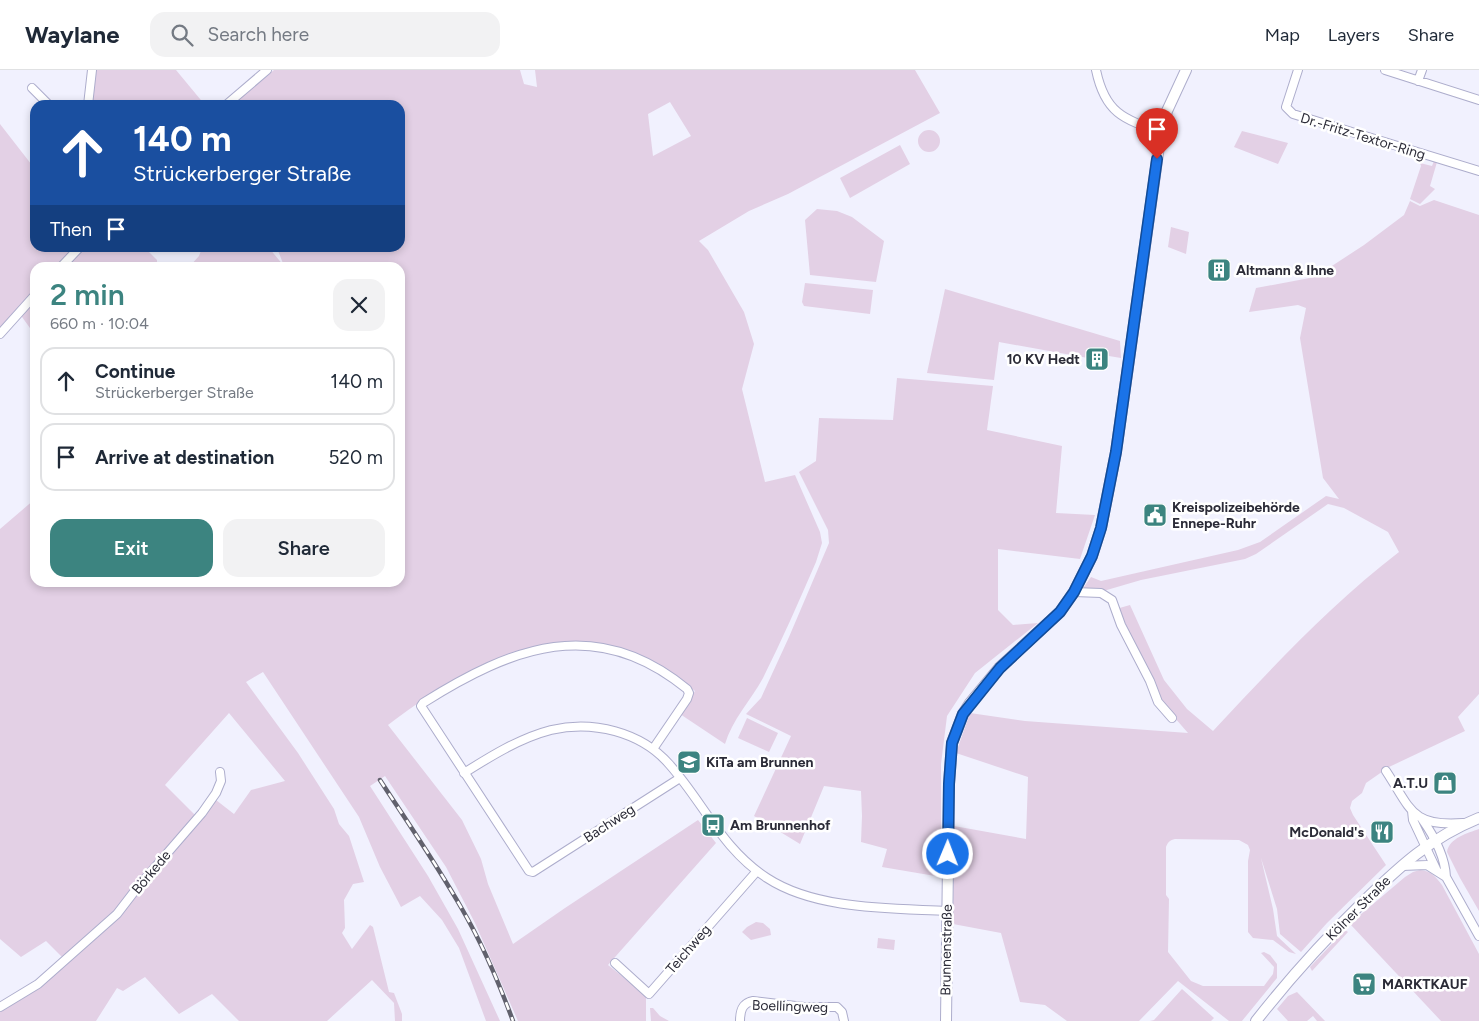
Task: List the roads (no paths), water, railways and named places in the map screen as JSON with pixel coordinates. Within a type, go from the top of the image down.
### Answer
[{"type":"main road","name":"Brunnenstraße","points":[[946,1021],[949,784],[952,743],[963,714],[970,703],[1000,668],[1060,612],[1074,592],[1092,556],[1107,503],[1116,452],[1162,132],[1167,111],[1186,70]]},
{"type":"main road","name":"Kölner Straße","points":[[1256,1021],[1284,986],[1400,866],[1434,840],[1479,818]]},
{"type":"street","points":[[89,100],[92,70]]},
{"type":"street","points":[[232,100],[267,70]]},
{"type":"street","points":[[1096,70],[1102,91],[1108,104],[1114,110],[1124,118],[1162,132]]},
{"type":"street","name":"Dr.-Fritz-Textor-Ring","points":[[1298,70],[1286,107],[1293,114],[1479,171]]},
{"type":"street","points":[[1385,70],[1479,100]]},
{"type":"street","points":[[1418,81],[1422,70]]},
{"type":"street","points":[[32,88],[44,100]]},
{"type":"street","points":[[66,262],[75,252]]},
{"type":"street","points":[[0,334],[30,301]]},
{"type":"street","points":[[1074,592],[1101,593],[1112,600],[1121,625],[1150,681],[1158,702],[1172,718]]},
{"type":"street","points":[[653,749],[687,699],[689,693],[687,689],[662,670],[623,653],[602,648],[561,646],[540,648],[500,661],[470,675],[422,703],[421,706],[464,773],[514,744],[564,728],[594,727],[631,736],[653,749],[669,764],[732,850],[768,879],[813,897],[874,907],[947,911]]},
{"type":"street","points":[[1386,771],[1412,811],[1421,818],[1437,824],[1467,823]]},
{"type":"street","name":"Börkede","points":[[0,1007],[38,984],[117,914],[202,813],[216,793],[221,781],[220,772]]},
{"type":"street","name":"Bachweg","points":[[464,773],[529,871],[533,872],[680,778]]},
{"type":"street","points":[[1412,811],[1413,820],[1437,870]]},
{"type":"street","points":[[1421,818],[1434,840],[1445,865],[1446,877]]},
{"type":"street","points":[[1400,866],[1422,864],[1437,870],[1446,877],[1479,936]]},
{"type":"street","name":"Teichweg","points":[[615,963],[649,994],[757,871]]},
{"type":"street","name":"Boellingweg","points":[[740,1021],[743,1006],[754,1001],[804,1007],[837,1007],[842,1012],[844,1021]]},
{"type":"railway","points":[[380,780],[470,923],[490,964],[513,1021]]},
{"type":"place","name":"Altmann & Ihne","points":[[1219,270]]},
{"type":"place","name":"10 KV Hedt","points":[[1097,359]]},
{"type":"place","name":"Kreispolizeibehörde Ennepe-Ruhr","points":[[1155,515]]},
{"type":"place","name":"KiTa am Brunnen","points":[[689,762]]},
{"type":"place","name":"A.T.U","points":[[1445,783]]},
{"type":"place","name":"Am Brunnenhof","points":[[713,825]]},
{"type":"place","name":"McDonald's","points":[[1382,832]]},
{"type":"place","name":"MARKTKAUF","points":[[1364,984]]}]
